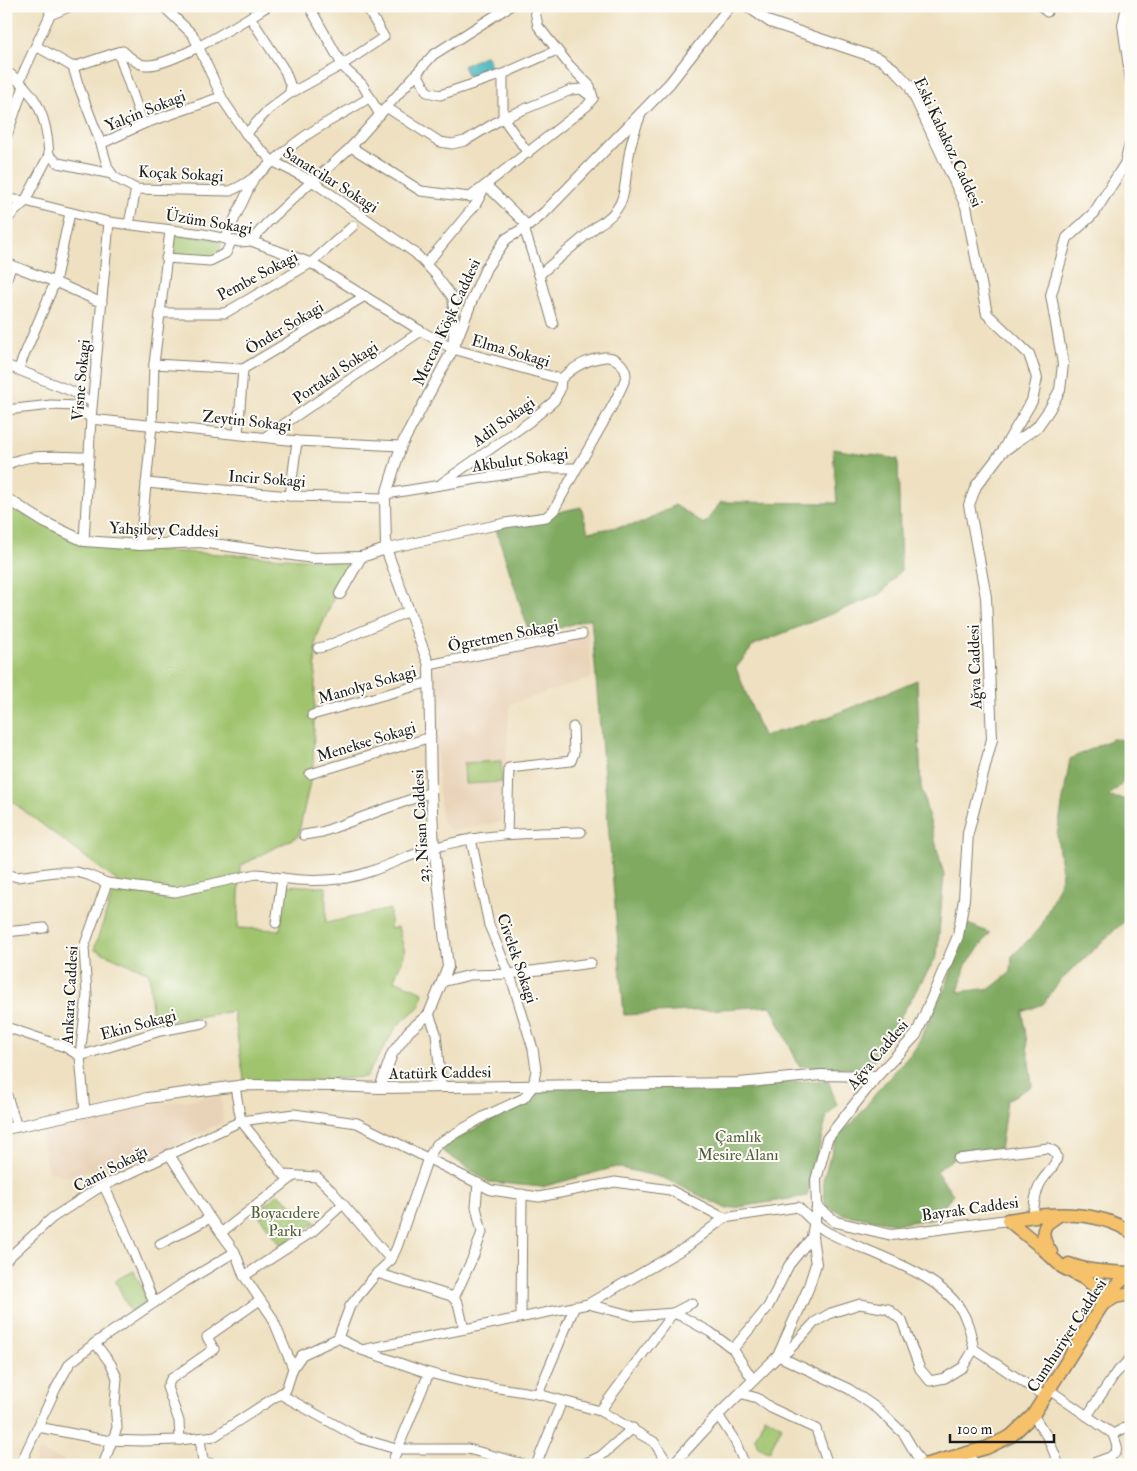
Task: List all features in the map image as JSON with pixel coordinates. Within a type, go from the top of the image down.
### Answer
[{"type":"main road","name":"Bayrak Caddesi","points":[[1008,1220],[1058,1215],[1106,1219],[1131,1232]]},
{"type":"main road","points":[[1058,1215],[1046,1226],[1043,1235],[1046,1246],[1055,1256],[1080,1268],[1131,1274]]},
{"type":"main road","points":[[1033,1216],[1035,1233],[1042,1248]]},
{"type":"main road","points":[[1106,1219],[1131,1219]]},
{"type":"main road","points":[[1008,1220],[1062,1267],[1087,1280],[1095,1287],[1101,1294],[1101,1306]]},
{"type":"main road","name":"Cumhuriyet Caddesi","points":[[923,1465],[986,1448],[1011,1436],[1033,1415],[1111,1291],[1131,1274]]},
{"type":"main road","points":[[1101,1306],[1115,1297],[1131,1294]]},
{"type":"street","points":[[6,138],[21,84],[50,11],[71,6]]},
{"type":"street","name":"Sanatcilar Sokagi","points":[[163,6],[193,35],[222,97],[246,134],[272,161],[312,181],[415,253],[426,264],[453,298],[453,349]]},
{"type":"street","points":[[36,46],[73,67],[124,51],[134,61],[144,66],[156,65],[198,46],[268,6]]},
{"type":"street","points":[[309,6],[342,65],[362,84],[370,97],[383,111],[440,142],[452,144],[465,141],[504,118],[571,90],[581,89],[593,98]]},
{"type":"street","points":[[246,134],[268,110],[289,94],[342,65],[384,38],[366,6]]},
{"type":"street","points":[[251,241],[267,223],[351,147],[433,55],[510,6]]},
{"type":"street","points":[[534,6],[538,26],[570,66],[590,86],[593,98]]},
{"type":"street","name":"Mercan Köşk Caddesi","points":[[386,549],[385,496],[401,446],[453,349],[486,268],[506,239],[526,227],[545,212],[670,83],[730,6]]},
{"type":"street","name":"Eski Kabakoz Caddesi","points":[[747,6],[770,22],[880,59],[894,69],[910,85],[966,206],[987,314],[1029,354],[1037,378],[1032,401],[1002,452]]},
{"type":"street","points":[[1041,6],[1047,12],[1049,6]]},
{"type":"street","points":[[1127,6],[1123,25],[1131,81]]},
{"type":"street","points":[[250,17],[285,71],[291,86],[289,94]]},
{"type":"street","points":[[417,73],[427,92],[440,95],[503,74],[557,50]]},
{"type":"street","points":[[118,52],[143,124]]},
{"type":"street","name":"Yalçin Sokagi","points":[[73,67],[101,144],[143,124],[222,97]]},
{"type":"street","points":[[6,71],[33,95],[42,114],[48,135],[49,155],[25,201],[6,219]]},
{"type":"street","points":[[503,74],[504,118],[528,153]]},
{"type":"street","name":"Koçak Sokagi","points":[[112,174],[136,189],[230,191],[254,178],[272,161],[322,125],[351,110],[370,97]]},
{"type":"street","points":[[351,147],[421,191],[470,197],[587,106],[593,98]]},
{"type":"street","points":[[539,275],[598,225],[609,219],[619,208],[624,194],[629,154],[642,110]]},
{"type":"street","name":"Ağva Caddesi","points":[[778,1356],[808,1289],[816,1264],[812,1237],[817,1207],[816,1180],[826,1139],[878,1076],[916,1035],[958,936],[964,899],[968,833],[992,739],[986,597],[969,505],[976,486],[1002,452],[1036,427],[1049,410],[1060,390],[1063,364],[1051,295],[1067,238],[1094,213],[1125,164],[1131,140]]},
{"type":"street","points":[[101,144],[108,168],[112,174]]},
{"type":"street","points":[[49,155],[58,163],[112,174]]},
{"type":"street","points":[[166,258],[210,261],[226,253],[228,239],[254,178]]},
{"type":"street","points":[[486,185],[526,227],[552,324]]},
{"type":"street","points":[[426,264],[476,204],[486,185]]},
{"type":"street","points":[[129,224],[136,189]]},
{"type":"street","name":"Üzüm Sokagi","points":[[6,199],[25,201],[109,222],[251,241],[311,263],[453,349]]},
{"type":"street","points":[[18,370],[56,282],[70,213]]},
{"type":"street","name":"Visne Sokagi","points":[[84,541],[92,402],[109,222]]},
{"type":"street","name":"Pembe Sokagi","points":[[161,313],[225,312],[311,263],[354,226]]},
{"type":"street","points":[[140,545],[152,426],[154,364],[170,231]]},
{"type":"street","points":[[6,280],[9,264],[56,282],[102,303]]},
{"type":"street","name":"Önder Sokagi","points":[[154,364],[243,369],[365,296]]},
{"type":"street","name":"Portakal Sokagi","points":[[265,437],[421,331]]},
{"type":"street","name":"Elma Sokagi","points":[[453,349],[561,380]]},
{"type":"street","name":"Elma Sokagi","points":[[569,372],[592,360],[608,356],[618,360],[624,367]]},
{"type":"street","points":[[6,365],[71,391],[92,402]]},
{"type":"street","name":"Akbulut Sokagi","points":[[385,496],[442,483],[494,477],[544,468],[577,468],[620,390],[626,376],[624,367]]},
{"type":"street","points":[[238,434],[243,369]]},
{"type":"street","name":"Adil Sokagi","points":[[442,483],[529,422],[554,401],[560,390],[561,380],[569,372]]},
{"type":"street","points":[[6,410],[51,405],[78,406],[91,419]]},
{"type":"street","name":"Zeytin Sokagi","points":[[91,419],[297,441],[401,446]]},
{"type":"street","points":[[290,496],[297,441]]},
{"type":"street","points":[[6,466],[21,458],[89,457]]},
{"type":"street","points":[[340,594],[361,557],[386,549],[505,523],[546,517],[554,510],[577,468]]},
{"type":"street","name":"Incir Sokagi","points":[[146,483],[290,496],[385,496]]},
{"type":"street","name":"Yahşibey Caddesi","points":[[6,498],[44,522],[84,541],[140,545],[200,542],[313,558],[361,557]]},
{"type":"street","name":"23. Nisan Caddesi","points":[[380,1088],[392,1054],[409,1031],[429,1014],[448,967],[434,847],[431,792],[430,665],[386,549]]},
{"type":"street","points":[[318,648],[327,646],[409,610]]},
{"type":"street","name":"Ögretmen Sokagi","points":[[430,665],[582,634]]},
{"type":"street","name":"Manolya Sokagi","points":[[312,716],[430,682]]},
{"type":"street","points":[[507,834],[509,768],[571,761],[574,753],[573,727]]},
{"type":"street","name":"Menekse Sokagi","points":[[310,774],[431,737]]},
{"type":"street","points":[[304,835],[322,832],[431,792]]},
{"type":"street","points":[[6,874],[17,878],[55,872],[76,872],[88,874],[107,883],[176,892],[217,884],[247,875],[267,874],[282,878],[328,880],[352,877],[434,847],[471,839],[507,834],[581,832]]},
{"type":"street","name":"Civelek Sokagi","points":[[471,839],[489,924],[509,974],[533,1048],[536,1070],[533,1086]]},
{"type":"street","points":[[276,923],[282,878]]},
{"type":"street","name":"Ankara Caddesi","points":[[85,1112],[80,1056],[87,995],[84,947],[107,883]]},
{"type":"street","points":[[6,932],[44,928]]},
{"type":"street","points":[[442,982],[470,975],[509,974],[591,963]]},
{"type":"street","points":[[429,1014],[436,1033],[441,1087]]},
{"type":"street","name":"Ekin Sokagi","points":[[80,1056],[160,1031],[204,1023]]},
{"type":"street","points":[[6,1027],[65,1047],[80,1056]]},
{"type":"street","name":"Atatürk Caddesi","points":[[6,1129],[147,1098],[235,1087],[333,1086],[380,1088],[739,1083],[821,1075],[878,1076]]},
{"type":"street","points":[[38,1427],[111,1440],[180,1440],[215,1436],[286,1390],[293,1368],[302,1355],[338,1338],[350,1306],[377,1273],[391,1260],[428,1158],[437,1144],[485,1116],[524,1098],[533,1086]]},
{"type":"street","points":[[235,1087],[241,1120],[284,1175],[316,1177],[331,1190],[391,1260]]},
{"type":"street","points":[[6,1093],[17,1127]]},
{"type":"street","name":"Cami Sokağı","points":[[6,1260],[52,1218],[104,1186],[241,1120],[294,1114],[357,1123],[491,1190],[539,1197],[616,1182],[670,1190],[724,1218]]},
{"type":"street","points":[[958,1159],[1048,1148],[1054,1151],[1057,1160],[1041,1183],[1035,1196],[1033,1216]]},
{"type":"street","points":[[169,1154],[210,1218],[235,1252],[244,1276],[272,1317],[293,1368]]},
{"type":"street","points":[[222,1232],[294,1176]]},
{"type":"street","points":[[454,1298],[474,1255],[482,1232],[476,1207],[478,1184]]},
{"type":"street","points":[[104,1186],[154,1303]]},
{"type":"street","points":[[522,1194],[522,1317]]},
{"type":"street","points":[[244,1276],[312,1232],[342,1205]]},
{"type":"street","points":[[362,1350],[588,1304],[688,1246],[724,1218],[798,1207],[814,1223],[829,1233],[854,1243],[937,1284],[954,1300],[965,1316],[974,1349],[1087,1416],[1112,1434],[1118,1446],[1116,1452],[1110,1457],[1088,1465]]},
{"type":"street","name":"Bayrak Caddesi","points":[[817,1207],[836,1222],[892,1235],[1008,1220]]},
{"type":"street","points":[[160,1244],[210,1218]]},
{"type":"street","points":[[733,1349],[768,1306],[789,1265],[812,1237]]},
{"type":"street","points":[[20,1465],[56,1388],[70,1363],[95,1343],[185,1282],[235,1252]]},
{"type":"street","points":[[377,1273],[451,1296],[458,1303],[464,1329]]},
{"type":"street","points":[[180,1440],[179,1421],[167,1387],[172,1379],[214,1349],[207,1337],[260,1300]]},
{"type":"street","points":[[588,1304],[634,1316],[673,1313],[692,1303]]},
{"type":"street","points":[[338,1338],[362,1350],[429,1373],[473,1384],[538,1394],[600,1411],[633,1428],[654,1442],[670,1465],[778,1356],[788,1351],[815,1322],[831,1313],[860,1304],[888,1309],[902,1321],[920,1369],[930,1381],[945,1378],[963,1367],[974,1349]]},
{"type":"street","points":[[538,1394],[576,1306]]},
{"type":"street","points":[[673,1313],[710,1332],[733,1349],[753,1380]]},
{"type":"street","points":[[600,1411],[673,1313]]},
{"type":"street","points":[[95,1343],[111,1364],[117,1378],[115,1404],[117,1428],[103,1465]]},
{"type":"street","points":[[778,1356],[849,1389],[878,1409],[904,1434],[923,1465]]},
{"type":"street","points":[[1087,1416],[1115,1374],[1131,1358]]},
{"type":"street","points":[[391,1465],[429,1373]]},
{"type":"street","points":[[740,1393],[757,1398],[771,1408],[816,1428],[828,1465]]},
{"type":"street","points":[[280,1394],[359,1438],[396,1449],[468,1448],[527,1465]]},
{"type":"street","points":[[536,1465],[562,1401]]},
{"type":"street","points":[[718,1415],[735,1441],[745,1465]]},
{"type":"street","points":[[1033,1415],[1048,1438],[1059,1465]]},
{"type":"street","points":[[1112,1434],[1131,1425]]},
{"type":"street","points":[[582,1465],[601,1456],[633,1428]]},
{"type":"street","points":[[200,1438],[203,1462],[217,1465]]},
{"type":"street","points":[[970,1452],[974,1465]]},
{"type":"street","points":[[1110,1457],[1117,1465]]},
{"type":"shaded area","points":[[588,628],[592,678],[510,704],[501,822],[451,831],[441,820],[432,668]]},
{"type":"shaded area","points":[[221,1095],[223,1122],[94,1184],[89,1171],[65,1177],[47,1171],[41,1128],[153,1105]]},
{"type":"shaded area","points":[[38,1451],[64,1460],[62,1465],[34,1465]]},
{"type":"green space","points":[[174,234],[222,240],[220,253],[214,258],[172,254]]},
{"type":"green space","points":[[833,449],[898,459],[901,570],[881,594],[754,645],[736,668],[763,736],[826,718],[917,680],[921,787],[944,875],[937,956],[869,1069],[799,1066],[771,1006],[624,1015],[591,618],[544,633],[529,632],[495,526],[581,507],[588,532],[642,523],[675,505],[704,524],[721,502],[837,503]]},
{"type":"green space","points":[[6,504],[10,508],[103,548],[349,562],[316,639],[313,769],[298,836],[240,866],[238,928],[280,930],[285,885],[326,887],[326,923],[390,909],[390,929],[398,927],[405,952],[394,980],[423,992],[421,1005],[397,1026],[366,1077],[245,1085],[233,1011],[153,1024],[149,973],[94,949],[117,881],[6,797]]},
{"type":"green space","points":[[1112,739],[1131,740],[1131,775],[1108,797],[1131,800],[1131,915],[1059,982],[1043,1004],[1023,1012],[1032,1086],[1007,1100],[1000,1151],[961,1153],[936,1171],[953,1194],[936,1218],[898,1224],[846,1215],[825,1206],[823,1180],[836,1138],[854,1121],[915,1049],[946,986],[968,924],[990,933],[966,965],[958,992],[991,988],[1011,972],[1012,956],[1041,927],[1062,877],[1057,835],[1070,759]]},
{"type":"green space","points":[[501,761],[502,782],[465,784],[464,763]]},
{"type":"green space","name":"Çamlık Mesire Alanı","points":[[828,1080],[837,1105],[827,1116],[807,1196],[727,1209],[664,1178],[616,1167],[542,1187],[489,1182],[441,1150],[448,1143],[528,1101],[537,1088],[739,1085]]},
{"type":"green space","name":"Boyacıdere Parkı","points":[[278,1194],[316,1222],[281,1245],[256,1212]]},
{"type":"green space","points":[[134,1271],[149,1302],[130,1311],[115,1280]]},
{"type":"green space","points":[[765,1416],[782,1426],[769,1452],[758,1447],[755,1438]]},
{"type":"water","points":[[486,55],[491,66],[468,77],[463,66]]}]
